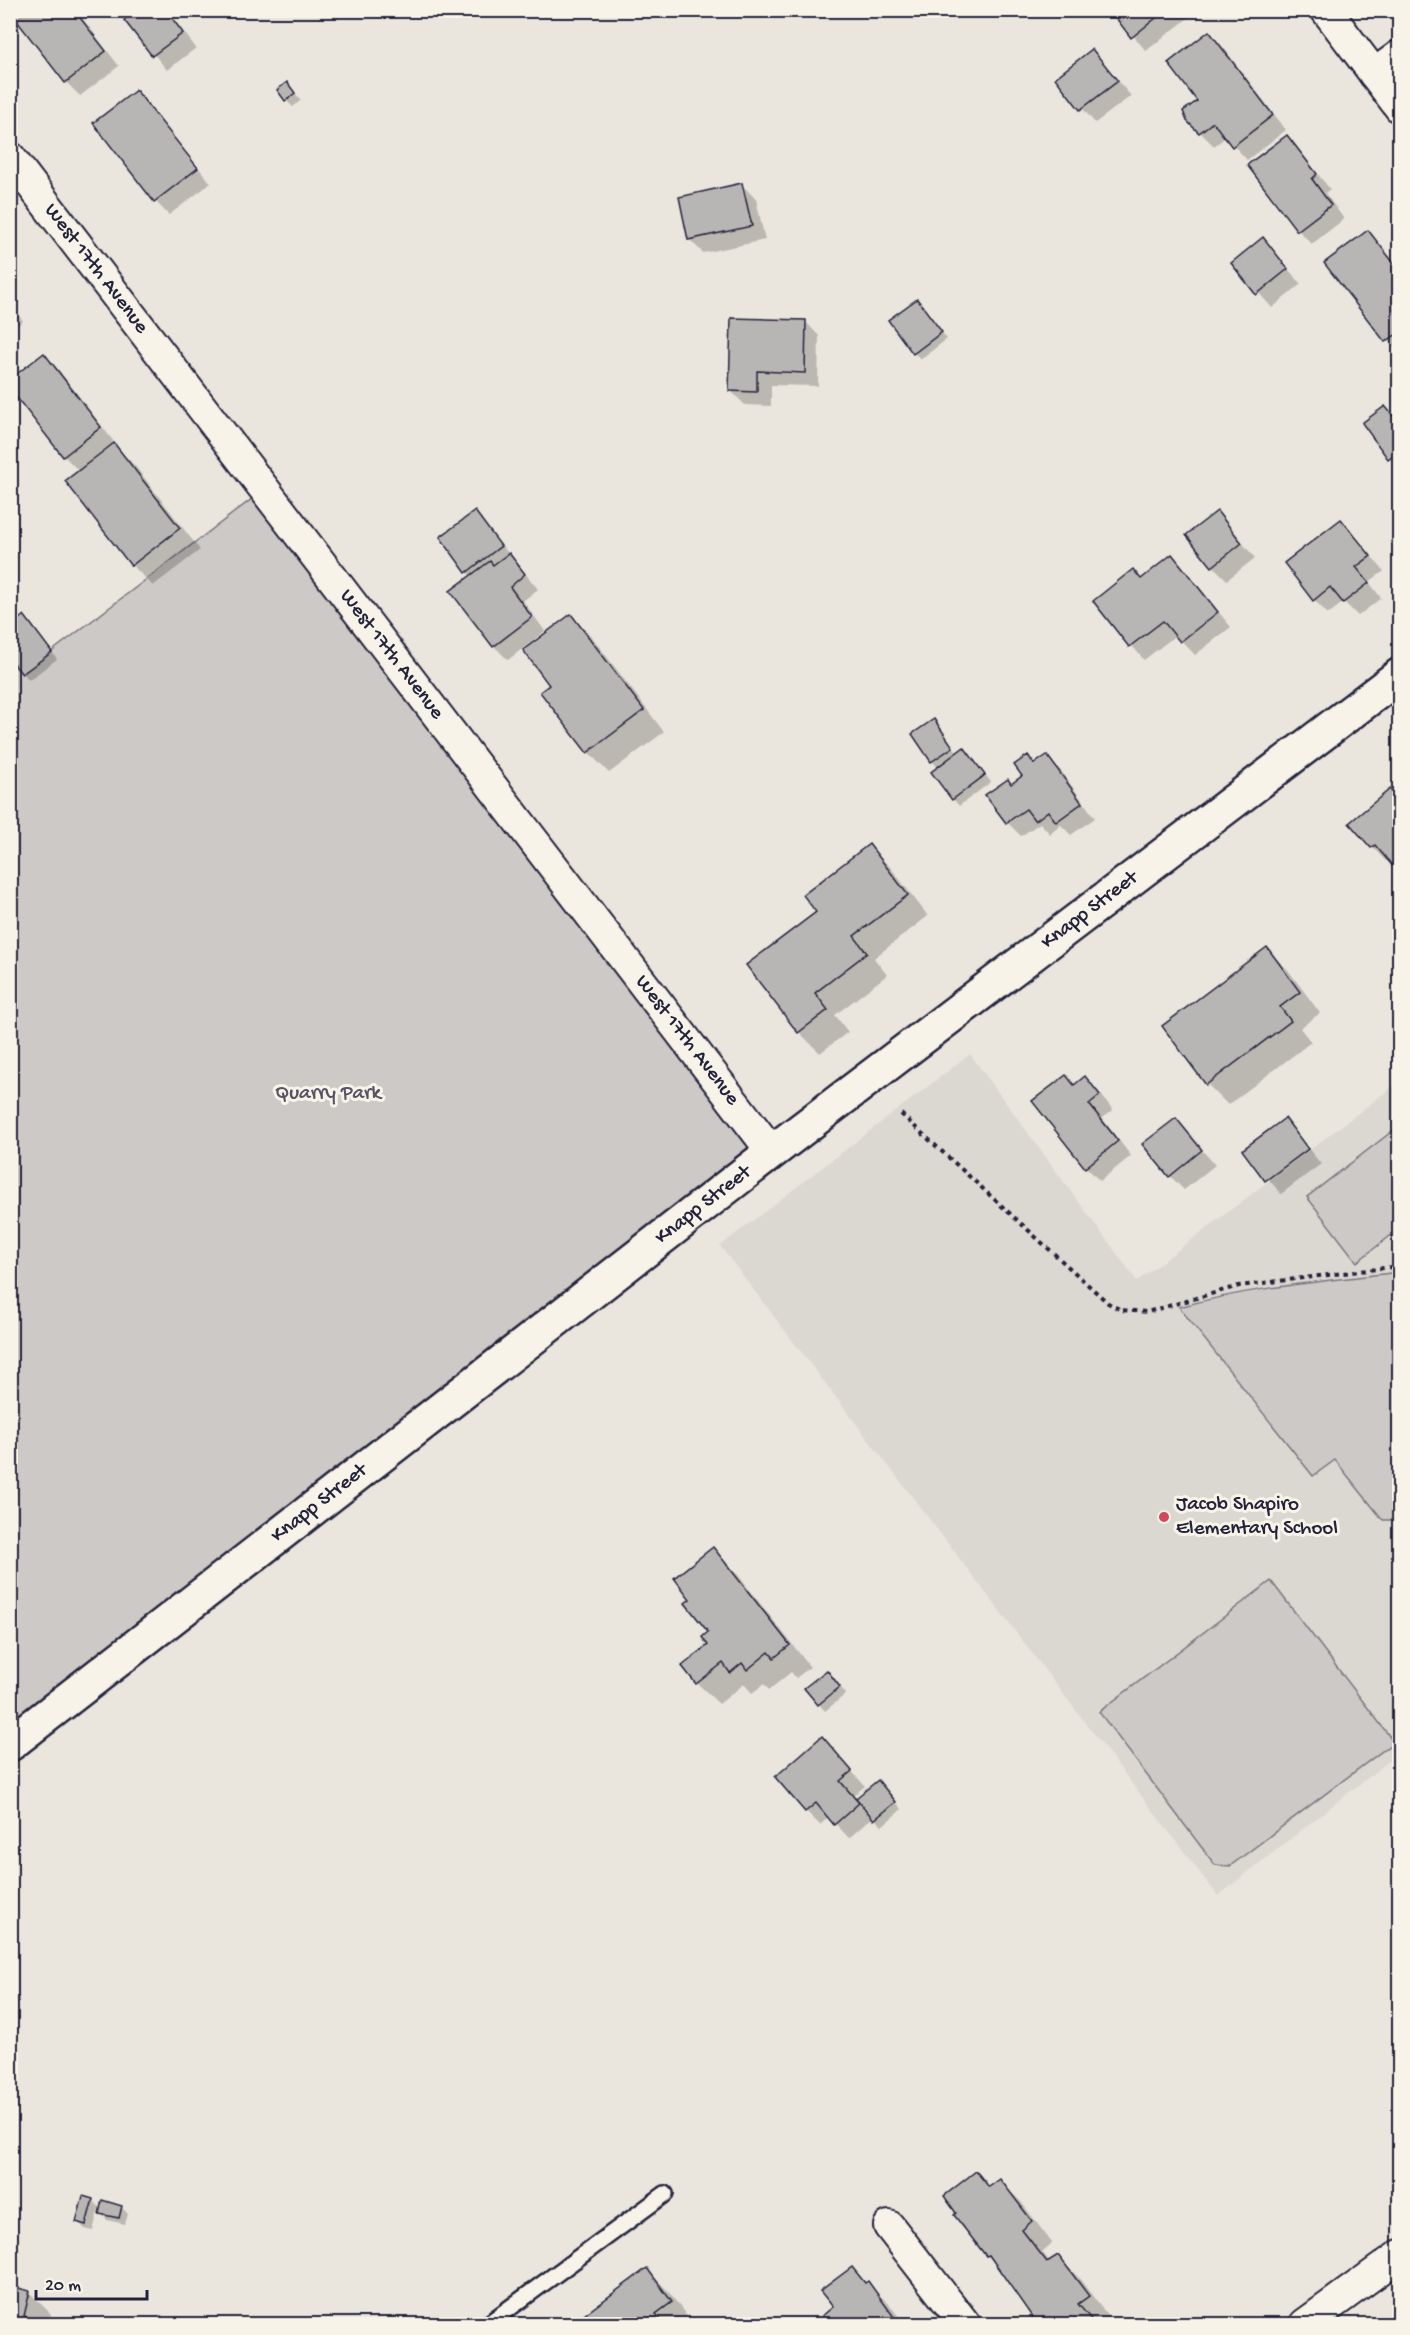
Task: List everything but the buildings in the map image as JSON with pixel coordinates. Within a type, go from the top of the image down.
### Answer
[{"type":"street","points":[[1326,10],[1400,108]]},
{"type":"street","points":[[1374,74],[1400,55]]},
{"type":"street","name":"West 17th Avenue","points":[[10,157],[772,1152]]},
{"type":"street","name":"Knapp Street","points":[[10,1743],[772,1152],[1400,675]]},
{"type":"street","points":[[889,2226],[965,2325]]},
{"type":"street","points":[[1305,2325],[1400,2254]]},
{"type":"lane","points":[[488,2325],[665,2194]]},
{"type":"path","points":[[901,1114],[1108,1303],[1121,1310],[1147,1312],[1239,1286],[1400,1266]]},
{"type":"shaded area","name":"Jacob Shapiro Elementary School","points":[[970,1054],[1137,1281],[1399,1082],[1399,1753],[1218,1896],[720,1246]]},
{"type":"green space","name":"Quarry Park","points":[[265,489],[772,1152],[11,1744],[11,660],[22,674]]},
{"type":"green space","points":[[1399,1126],[1399,1229],[1357,1262],[1307,1197]]},
{"type":"green space","points":[[1399,1272],[1399,1520],[1383,1520],[1335,1460],[1313,1476],[1179,1307],[1234,1294]]},
{"type":"green space","points":[[1271,1581],[1394,1742],[1230,1866],[1215,1865],[1099,1712]]},
{"type":"place","name":"Jacob Shapiro Elementary School","points":[[1164,1517]]}]
